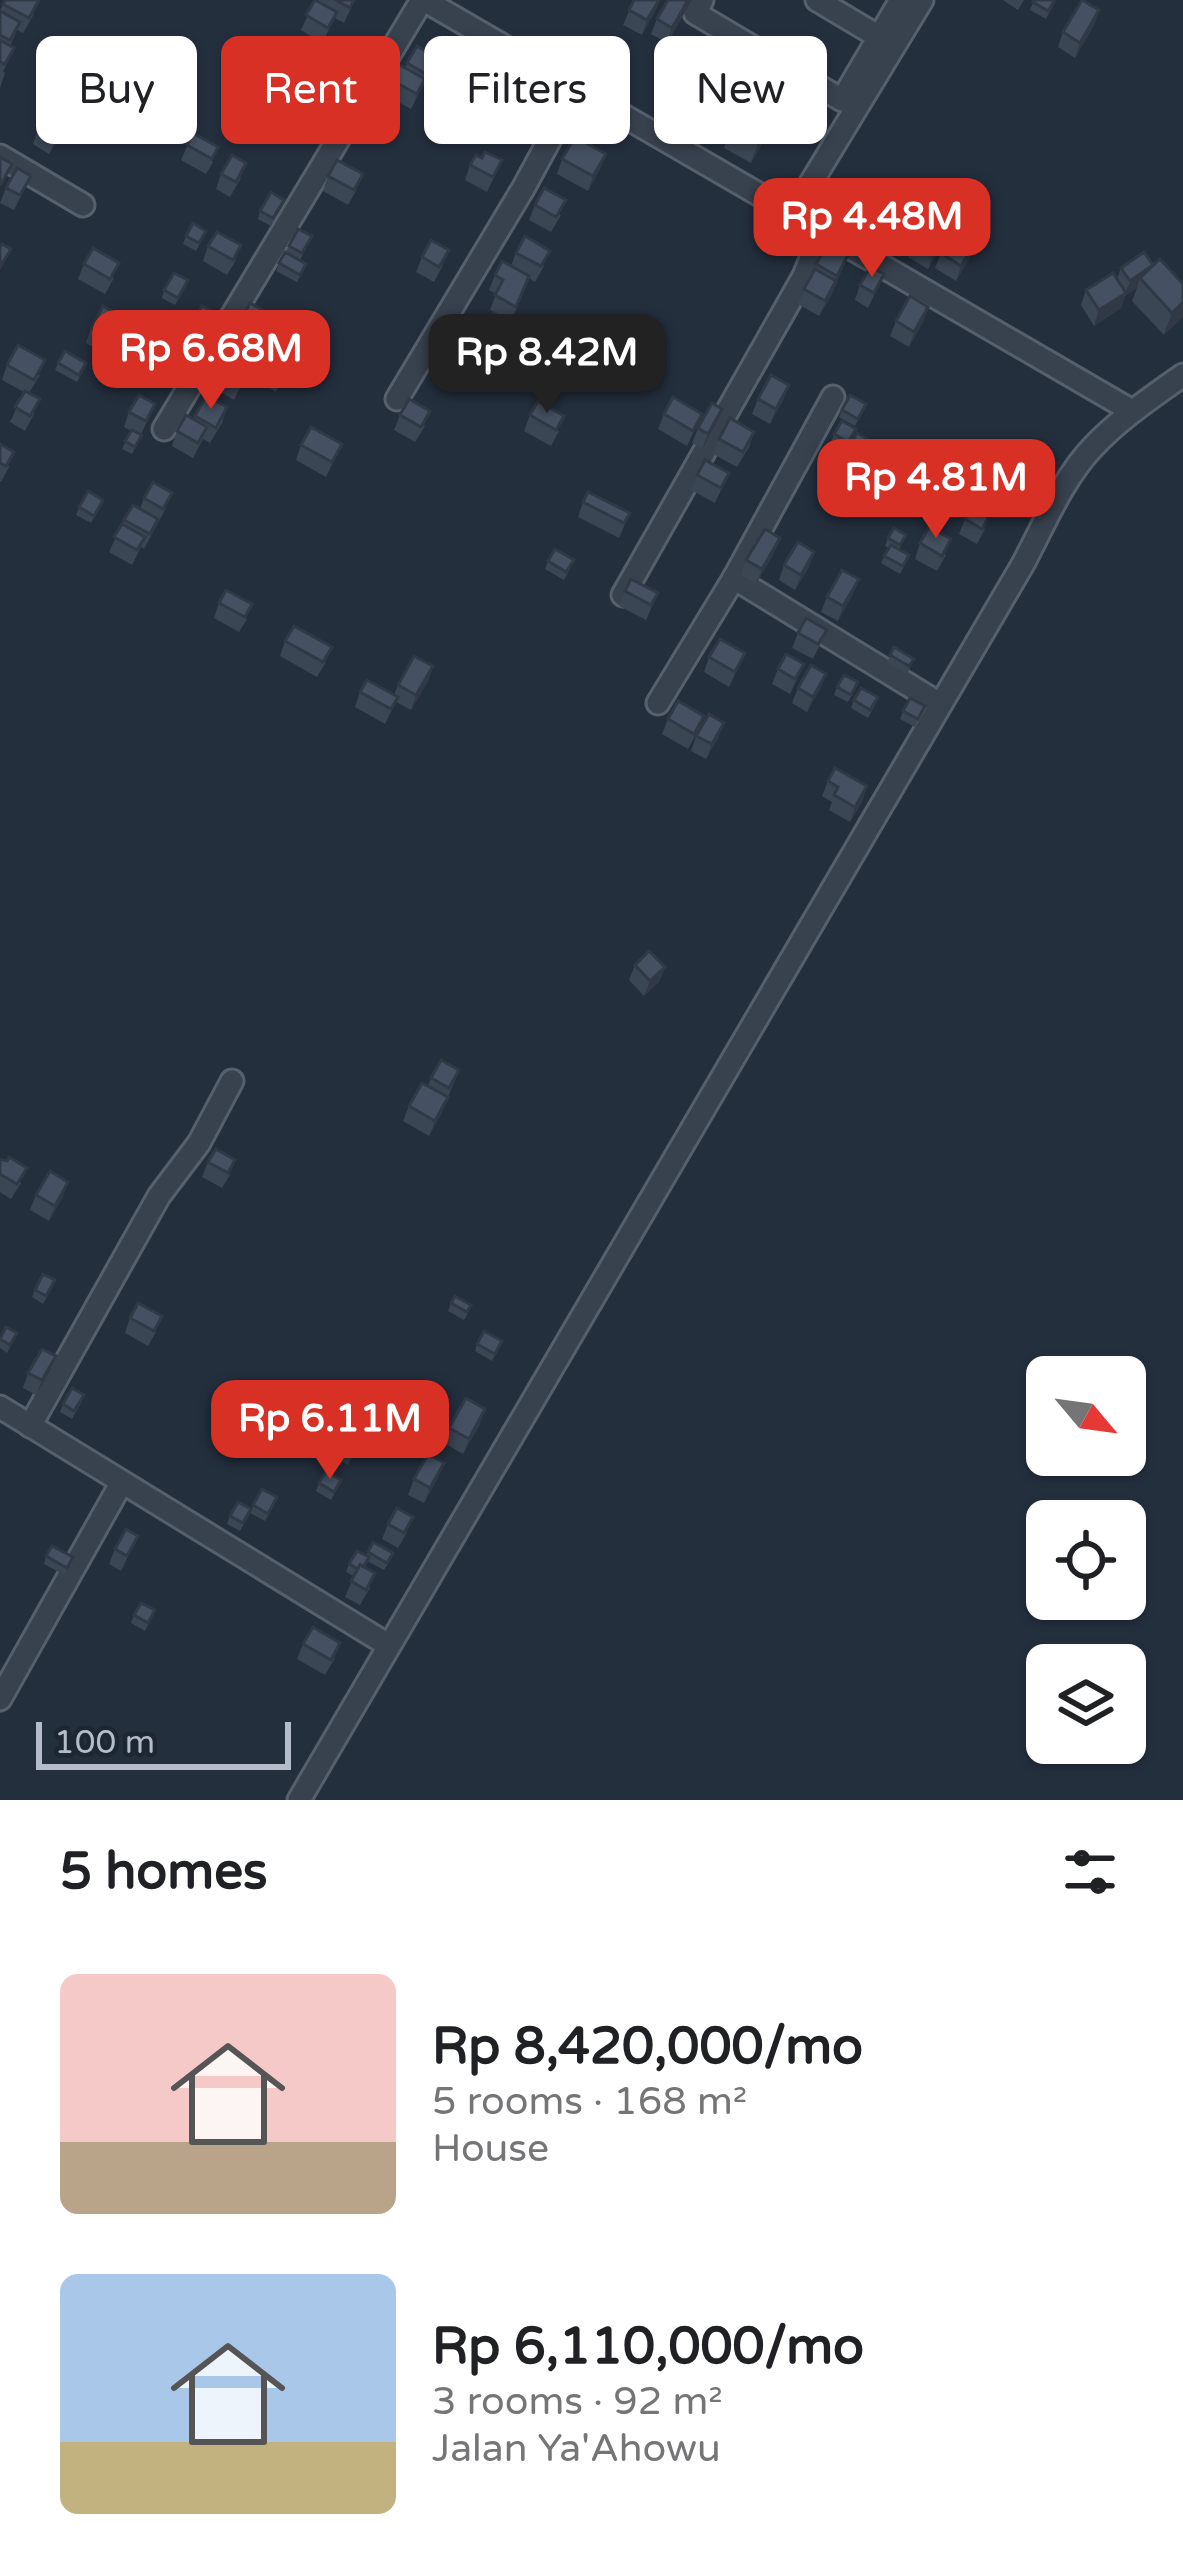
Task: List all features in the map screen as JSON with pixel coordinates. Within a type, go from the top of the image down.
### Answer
[{"type":"street","points":[[164,429],[423,0],[464,10],[502,36]]},
{"type":"street","points":[[702,0],[695,13],[842,100],[901,0]]},
{"type":"street","points":[[817,0],[880,37]]},
{"type":"street","points":[[792,214],[922,0]]},
{"type":"street","points":[[630,119],[1132,411]]},
{"type":"street","points":[[397,399],[548,144]]},
{"type":"street","points":[[0,156],[83,205]]},
{"type":"street","points":[[623,595],[804,276],[822,231]]},
{"type":"street","points":[[299,1800],[1078,465],[1132,411],[1183,375]]},
{"type":"street","points":[[658,703],[735,576],[833,397]]},
{"type":"street","points":[[735,576],[938,703]]},
{"type":"street","points":[[31,1426],[159,1196],[199,1143],[232,1081]]},
{"type":"street","points":[[0,1407],[388,1645]]},
{"type":"street","points":[[0,1699],[122,1482]]},
{"type":"building","points":[[5,0],[39,0],[29,18],[3,4]]},
{"type":"building","points":[[315,0],[337,12],[328,28],[306,15]]},
{"type":"building","points":[[634,0],[659,0],[647,20],[629,10]]},
{"type":"building","points":[[668,0],[688,0],[672,28],[657,19]]},
{"type":"building","points":[[1034,0],[1055,0],[1048,11]]},
{"type":"building","points":[[1082,0],[1099,10],[1080,43],[1063,32]]},
{"type":"building","points":[[0,11],[20,22],[10,40],[0,35]]},
{"type":"building","points":[[0,40],[14,48],[5,64],[0,62]]},
{"type":"building","points":[[417,46],[424,50],[424,73],[407,63]]},
{"type":"building","points":[[400,65],[424,78],[417,94],[400,85]]},
{"type":"building","points":[[197,135],[218,147],[212,159],[187,145],[197,144]]},
{"type":"building","points":[[571,144],[588,144],[606,154],[593,176],[562,159]]},
{"type":"building","points":[[485,152],[502,160],[493,177],[470,165],[476,155],[482,158]]},
{"type":"building","points":[[232,155],[246,163],[236,182],[221,174]]},
{"type":"building","points":[[0,157],[12,164],[1,184],[0,183]]},
{"type":"building","points":[[337,160],[363,174],[354,190],[328,176]]},
{"type":"building","points":[[17,168],[31,176],[20,195],[6,188]]},
{"type":"building","points":[[544,188],[566,200],[556,217],[535,205]]},
{"type":"building","points":[[271,192],[284,200],[273,218],[260,211]]},
{"type":"building","points":[[939,200],[958,212],[933,254],[913,242]]},
{"type":"building","points":[[964,214],[985,226],[961,266],[941,253]]},
{"type":"building","points":[[193,223],[206,231],[199,243],[186,236]]},
{"type":"building","points":[[298,229],[312,236],[302,253],[289,246]]},
{"type":"building","points":[[217,232],[241,245],[233,260],[208,246]]},
{"type":"building","points":[[525,236],[550,251],[541,266],[516,253]]},
{"type":"building","points":[[431,240],[449,250],[439,267],[422,257]]},
{"type":"building","points":[[828,243],[848,255],[837,276],[816,264]]},
{"type":"building","points":[[0,247],[11,249],[0,267]]},
{"type":"building","points":[[93,248],[119,263],[110,279],[84,264]]},
{"type":"building","points":[[285,252],[306,264],[300,275],[279,263]]},
{"type":"building","points":[[1144,252],[1153,265],[1130,281],[1121,268]]},
{"type":"building","points":[[1160,259],[1183,284],[1183,302],[1172,313],[1140,278]]},
{"type":"building","points":[[502,261],[529,276],[516,307],[495,295],[503,280],[495,275]]},
{"type":"building","points":[[870,267],[884,274],[874,293],[860,285]]},
{"type":"building","points":[[815,269],[836,281],[825,301],[804,289]]},
{"type":"building","points":[[174,273],[188,280],[178,298],[164,290]]},
{"type":"building","points":[[1113,273],[1126,293],[1099,310],[1086,290]]},
{"type":"building","points":[[910,296],[928,307],[914,332],[896,321]]},
{"type":"building","points":[[250,303],[279,319],[270,336],[241,320]]},
{"type":"building","points":[[103,306],[117,314],[105,336],[91,328]]},
{"type":"building","points":[[202,306],[218,314],[210,327],[195,318]]},
{"type":"building","points":[[494,313],[514,324],[498,365],[484,357],[497,334],[486,328]]},
{"type":"building","points":[[248,338],[291,361],[282,377],[240,353]]},
{"type":"building","points":[[18,345],[45,360],[34,380],[7,365]]},
{"type":"building","points":[[65,351],[86,363],[79,375],[58,363]]},
{"type":"building","points":[[230,355],[250,366],[239,385],[219,373]]},
{"type":"building","points":[[771,375],[789,385],[776,409],[758,399]]},
{"type":"building","points":[[25,391],[40,399],[30,416],[15,407]]},
{"type":"building","points":[[139,395],[155,404],[146,421],[129,412]]},
{"type":"building","points":[[850,395],[866,404],[858,419],[842,410]]},
{"type":"building","points":[[206,396],[227,407],[216,428],[195,416]]},
{"type":"building","points":[[673,397],[702,414],[693,431],[664,414]]},
{"type":"building","points":[[409,399],[430,411],[421,427],[400,415]]},
{"type":"building","points":[[538,401],[564,416],[556,430],[530,415]]},
{"type":"building","points":[[712,403],[722,409],[708,434],[698,428]]},
{"type":"building","points":[[186,415],[207,427],[198,443],[177,431]]},
{"type":"building","points":[[730,418],[754,432],[743,452],[719,439]]},
{"type":"building","points":[[842,421],[856,429],[848,442],[834,434]]},
{"type":"building","points":[[311,427],[342,444],[332,462],[301,445]]},
{"type":"building","points":[[132,430],[142,435],[135,447],[125,441]]},
{"type":"building","points":[[857,433],[878,445],[871,457],[850,445]]},
{"type":"building","points":[[0,444],[14,452],[6,466],[0,463]]},
{"type":"building","points":[[885,450],[894,455],[885,472],[875,466]]},
{"type":"building","points":[[705,460],[729,473],[721,488],[697,475]]},
{"type":"building","points":[[153,482],[172,493],[163,509],[144,498]]},
{"type":"building","points":[[88,491],[103,500],[94,516],[79,507]]},
{"type":"building","points":[[588,492],[630,513],[624,523],[583,502]]},
{"type":"building","points":[[973,504],[990,514],[982,529],[965,519]]},
{"type":"building","points":[[133,505],[158,519],[150,534],[124,520]]},
{"type":"building","points":[[122,524],[145,537],[137,550],[114,537]]},
{"type":"building","points":[[929,527],[951,539],[942,556],[920,543]]},
{"type":"building","points":[[894,528],[906,535],[900,545],[888,538]]},
{"type":"building","points":[[765,529],[780,538],[762,569],[746,560]]},
{"type":"building","points":[[798,542],[814,552],[801,575],[784,565]]},
{"type":"building","points":[[891,545],[909,555],[903,566],[884,556]]},
{"type":"building","points":[[555,549],[574,560],[566,572],[548,561]]},
{"type":"building","points":[[842,570],[859,579],[843,606],[827,597]]},
{"type":"building","points":[[631,579],[658,593],[651,605],[625,591]]},
{"type":"building","points":[[226,590],[252,604],[245,617],[219,603]]},
{"type":"building","points":[[806,618],[827,630],[818,644],[798,633]]},
{"type":"building","points":[[294,626],[332,647],[323,662],[285,641]]},
{"type":"building","points":[[720,639],[745,653],[735,672],[709,657]]},
{"type":"building","points":[[894,647],[914,659],[909,666],[890,655]]},
{"type":"building","points":[[786,654],[804,664],[795,679],[778,669]]},
{"type":"building","points":[[414,656],[433,666],[416,695],[398,685]]},
{"type":"building","points":[[811,665],[826,674],[813,697],[798,688]]},
{"type":"building","points":[[844,675],[858,682],[851,695],[837,687]]},
{"type":"building","points":[[367,680],[398,697],[391,709],[360,692]]},
{"type":"building","points":[[861,688],[878,697],[870,710],[854,700]]},
{"type":"building","points":[[910,698],[925,706],[918,719],[903,711]]},
{"type":"building","points":[[678,701],[704,716],[694,734],[668,719]]},
{"type":"building","points":[[709,714],[724,723],[712,744],[696,736]]},
{"type":"building","points":[[835,768],[867,786],[855,807],[834,795],[838,787],[828,781]]},
{"type":"building","points":[[649,951],[665,967],[650,981],[635,965]]},
{"type":"building","points":[[441,1060],[459,1070],[449,1088],[431,1078]]},
{"type":"building","points":[[422,1083],[448,1097],[435,1121],[409,1106]]},
{"type":"building","points":[[216,1149],[235,1160],[228,1173],[208,1162]]},
{"type":"building","points":[[9,1157],[27,1168],[17,1184],[0,1174],[0,1159]]},
{"type":"building","points":[[50,1171],[68,1182],[55,1206],[36,1195]]},
{"type":"building","points":[[43,1274],[55,1280],[46,1296],[35,1290]]},
{"type":"building","points":[[455,1296],[471,1305],[467,1312],[451,1303]]},
{"type":"building","points":[[138,1303],[162,1316],[154,1331],[130,1318]]},
{"type":"building","points":[[6,1327],[17,1333],[10,1345],[0,1339]]},
{"type":"building","points":[[484,1331],[502,1341],[495,1354],[477,1344]]},
{"type":"building","points":[[42,1349],[56,1356],[42,1380],[28,1373]]},
{"type":"building","points":[[72,1388],[84,1395],[74,1411],[63,1404]]},
{"type":"building","points":[[466,1398],[485,1409],[469,1439],[449,1428]]},
{"type":"building","points":[[346,1413],[367,1425],[353,1450],[332,1438]]},
{"type":"building","points":[[428,1454],[444,1463],[430,1488],[414,1479]]},
{"type":"building","points":[[326,1471],[341,1480],[334,1492],[319,1483]]},
{"type":"building","points":[[262,1489],[277,1497],[268,1514],[253,1505]]},
{"type":"building","points":[[238,1502],[251,1509],[243,1523],[230,1516]]},
{"type":"building","points":[[397,1508],[413,1517],[404,1533],[388,1524]]},
{"type":"building","points":[[126,1529],[138,1536],[127,1556],[115,1549]]},
{"type":"building","points":[[373,1542],[393,1553],[387,1563],[368,1552]]},
{"type":"building","points":[[52,1546],[73,1557],[67,1568],[46,1556]]},
{"type":"building","points":[[357,1551],[369,1557],[358,1569],[349,1564]]},
{"type":"building","points":[[360,1565],[375,1573],[366,1590],[351,1581]]},
{"type":"building","points":[[141,1603],[155,1610],[148,1623],[134,1615]]},
{"type":"building","points":[[313,1627],[340,1643],[331,1660],[303,1644]]}]
